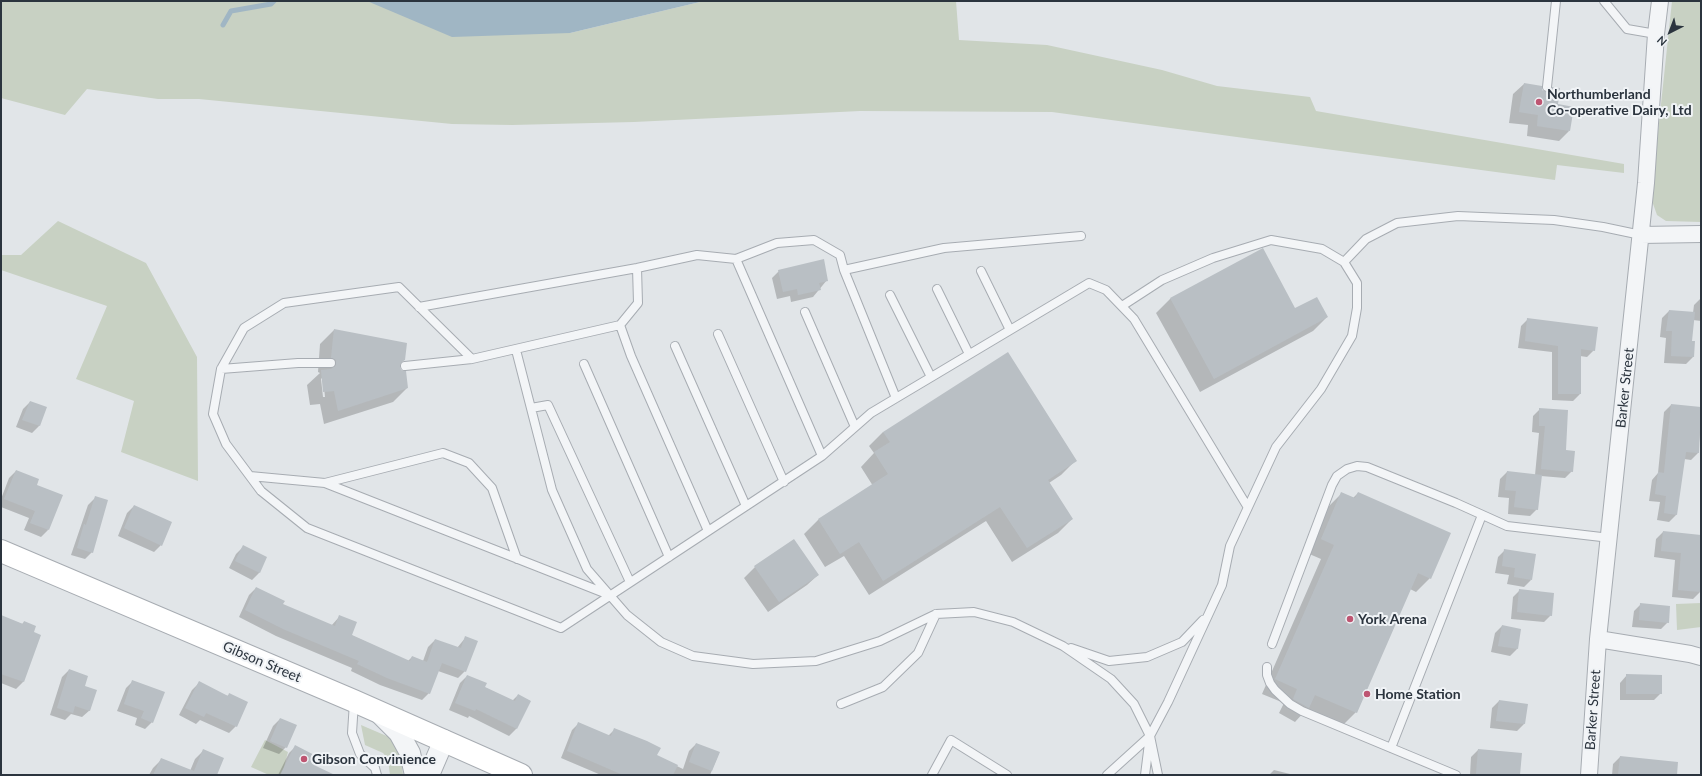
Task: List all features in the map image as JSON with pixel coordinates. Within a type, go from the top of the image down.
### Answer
[{"type":"main road","name":"Gibson Street","points":[[1,551],[354,701],[521,775]]},
{"type":"street","name":"Barker Street","points":[[1589,775],[1598,640],[1641,235],[1656,34],[1660,1]]},
{"type":"street","points":[[1641,235],[1701,234]]},
{"type":"street","points":[[1598,640],[1690,654],[1701,658]]},
{"type":"street","points":[[376,711],[399,733],[410,753],[415,775]]},
{"type":"street","points":[[429,775],[444,740]]},
{"type":"lane","points":[[1547,87],[1556,1]]},
{"type":"lane","points":[[1604,1],[1627,29],[1656,34]]},
{"type":"lane","points":[[1344,262],[1366,239],[1397,223],[1458,216],[1561,221],[1603,227],[1641,235]]},
{"type":"lane","points":[[844,270],[944,248],[1081,236]]},
{"type":"lane","points":[[419,307],[636,268],[697,254],[736,259],[777,243],[814,240],[840,255],[844,270],[896,398]]},
{"type":"lane","points":[[1107,775],[1150,736],[1168,702],[1222,585],[1230,546],[1247,506],[1276,447],[1321,389],[1352,336],[1357,308],[1357,283],[1344,262],[1322,249],[1271,240],[1207,260],[1162,280],[1122,306]]},
{"type":"lane","points":[[736,259],[822,456]]},
{"type":"lane","points":[[405,366],[472,359],[620,325],[638,303],[636,268]]},
{"type":"lane","points":[[981,271],[1010,330]]},
{"type":"lane","points":[[472,359],[399,287],[284,304],[244,328],[221,368],[214,414],[226,444],[261,491],[307,528],[561,628],[822,456],[871,413],[1089,284],[1106,290],[1134,319],[1247,506]]},
{"type":"lane","points":[[936,289],[969,354]]},
{"type":"lane","points":[[890,295],[930,377]]},
{"type":"lane","points":[[805,312],[855,427]]},
{"type":"lane","points":[[620,325],[631,356],[708,531]]},
{"type":"lane","points":[[718,334],[784,482]]},
{"type":"lane","points":[[675,346],[746,506]]},
{"type":"lane","points":[[516,350],[552,490],[587,569],[627,615],[661,642],[693,656],[753,664],[816,660],[880,641],[936,614],[974,612],[1013,622],[1063,646],[1109,661],[1147,657],[1182,642],[1207,615]]},
{"type":"lane","points":[[221,368],[298,362],[331,363]]},
{"type":"lane","points":[[584,364],[669,557]]},
{"type":"lane","points":[[531,408],[548,405],[630,582]]},
{"type":"lane","points":[[325,483],[443,453],[469,463],[492,488],[517,559]]},
{"type":"lane","points":[[1272,644],[1332,485],[1337,476],[1347,469],[1357,466],[1367,467],[1456,502],[1507,526],[1610,538]]},
{"type":"lane","points":[[250,476],[325,483],[610,595]]},
{"type":"lane","points":[[1391,748],[1482,515]]},
{"type":"lane","points":[[841,704],[883,687],[918,654],[936,614]]},
{"type":"lane","points":[[1063,646],[1111,679],[1134,704],[1150,736],[1158,775]]},
{"type":"lane","points":[[1267,666],[1267,675],[1275,690],[1290,704],[1302,711],[1456,775]]},
{"type":"lane","points":[[354,701],[352,733],[360,754],[375,768],[377,775]]},
{"type":"lane","points":[[1145,775],[1150,736]]},
{"type":"lane","points":[[932,775],[951,740],[1007,775]]},
{"type":"green space","points":[[1,1],[368,1],[570,33],[704,1],[956,1],[959,40],[1047,45],[1162,70],[1217,86],[1310,97],[1316,111],[1624,164],[1624,173],[1557,165],[1555,180],[1052,112],[860,111],[634,122],[512,125],[452,124],[199,99],[158,99],[87,89],[65,115],[1,98]]},
{"type":"green space","points":[[1672,1],[1701,1],[1701,222],[1666,221],[1657,215],[1651,198]]},
{"type":"green space","points":[[58,221],[146,263],[197,357],[198,481],[121,452],[134,401],[76,379],[107,306],[1,270],[1,255],[21,255]]},
{"type":"green space","points":[[1701,603],[1701,627],[1677,630],[1676,604]]},
{"type":"green space","points":[[361,725],[389,737],[396,744],[401,755],[403,775],[390,775],[388,759],[383,753],[365,745]]},
{"type":"green space","points":[[265,740],[288,752],[282,775],[269,775],[251,767]]},
{"type":"water","points":[[367,1],[704,1],[570,33],[452,37]]},
{"type":"building","name":"Northumberland Co-operative Dairy, Ltd","points":[[1524,83],[1542,86],[1542,90],[1546,92],[1550,92],[1552,87],[1560,88],[1558,104],[1574,107],[1570,131],[1537,126],[1538,115],[1519,112]]},
{"type":"building","points":[[1263,248],[1295,308],[1317,297],[1328,317],[1214,379],[1170,298]]},
{"type":"building","points":[[824,259],[828,281],[819,283],[821,290],[798,295],[797,289],[783,292],[778,270]]},
{"type":"building","points":[[1669,310],[1695,312],[1692,341],[1695,341],[1694,357],[1671,356],[1672,331],[1666,331]]},
{"type":"building","points":[[1527,318],[1598,327],[1595,351],[1581,349],[1581,394],[1558,394],[1558,346],[1525,341]]},
{"type":"building","points":[[334,329],[407,343],[405,360],[401,362],[400,366],[401,370],[406,371],[408,388],[338,411],[334,391],[323,392],[321,370],[331,369],[336,365],[336,360],[331,358]]},
{"type":"building","points":[[1008,352],[1077,461],[1048,480],[1073,519],[1027,548],[1000,507],[883,581],[859,542],[840,554],[818,519],[888,474],[874,452],[890,442],[883,432]]},
{"type":"building","points":[[30,401],[47,407],[40,426],[22,420]]},
{"type":"building","points":[[1671,404],[1701,407],[1699,453],[1686,452],[1677,515],[1664,513],[1666,496],[1655,494],[1658,472],[1664,473]]},
{"type":"building","points":[[1539,408],[1568,410],[1566,450],[1575,451],[1573,472],[1541,469],[1545,426],[1539,426]]},
{"type":"building","points":[[16,470],[39,479],[37,485],[63,495],[49,530],[30,523],[35,511],[4,499]]},
{"type":"building","points":[[1507,471],[1542,475],[1538,510],[1514,507],[1516,491],[1505,490]]},
{"type":"building","name":"York Arena","points":[[1341,492],[1355,498],[1358,492],[1451,533],[1431,579],[1418,573],[1357,713],[1315,695],[1309,708],[1293,699],[1297,689],[1275,679],[1334,545],[1321,539]]},
{"type":"building","points":[[95,496],[108,500],[93,553],[77,548],[84,524],[86,525]]},
{"type":"building","points":[[134,505],[172,522],[162,546],[124,528]]},
{"type":"building","points":[[1663,531],[1701,535],[1701,592],[1678,590],[1681,553],[1661,551]]},
{"type":"building","points":[[794,539],[819,575],[779,602],[754,566]]},
{"type":"building","points":[[243,545],[267,557],[260,573],[235,561]]},
{"type":"building","points":[[1504,549],[1536,554],[1532,580],[1514,577],[1515,568],[1502,566]]},
{"type":"building","points":[[256,587],[285,601],[283,604],[335,626],[339,615],[357,622],[352,635],[410,661],[412,656],[427,662],[435,639],[461,648],[465,636],[478,641],[466,672],[442,663],[430,694],[387,678],[357,664],[359,661],[283,629],[245,610]]},
{"type":"building","points":[[1519,589],[1554,593],[1552,616],[1517,612]]},
{"type":"building","points":[[1640,603],[1670,606],[1669,623],[1639,620]]},
{"type":"building","points":[[1,615],[23,624],[24,621],[36,626],[34,632],[41,635],[24,682],[1,674]]},
{"type":"building","points":[[1502,625],[1521,629],[1518,649],[1498,646]]},
{"type":"building","points":[[69,669],[88,676],[85,686],[97,690],[90,711],[75,706],[73,713],[57,708]]},
{"type":"building","points":[[1626,674],[1662,675],[1662,694],[1626,694]]},
{"type":"building","points":[[467,675],[487,683],[485,687],[515,701],[518,694],[531,701],[517,729],[476,709],[475,711],[455,703]]},
{"type":"building","points":[[132,680],[165,692],[153,723],[141,718],[144,711],[124,704]]},
{"type":"building","points":[[199,681],[228,696],[229,693],[248,702],[237,727],[206,713],[204,717],[185,708]]},
{"type":"building","points":[[1499,700],[1528,704],[1525,724],[1496,721]]},
{"type":"building","points":[[280,718],[297,725],[287,748],[270,741]]},
{"type":"building","points":[[578,722],[611,736],[614,728],[647,741],[661,748],[657,755],[678,765],[673,775],[623,775],[567,751]]},
{"type":"building","points":[[696,743],[720,752],[712,771],[689,762]]},
{"type":"building","points":[[295,745],[320,758],[316,766],[335,775],[280,775]]},
{"type":"building","points":[[203,749],[224,758],[217,775],[153,775],[161,758],[194,771]]},
{"type":"building","points":[[1478,749],[1522,753],[1520,775],[1476,774]]},
{"type":"building","points":[[1620,756],[1678,762],[1677,775],[1618,775]]},
{"type":"waterway","points":[[223,25],[231,11],[271,4],[274,1]]},
{"type":"place","name":"Northumberland Co-operative Dairy, Ltd","points":[[1539,102]]},
{"type":"place","name":"York Arena","points":[[1350,619]]},
{"type":"place","name":"Home Station","points":[[1367,694]]},
{"type":"place","name":"Gibson Convinience","points":[[304,759]]}]
